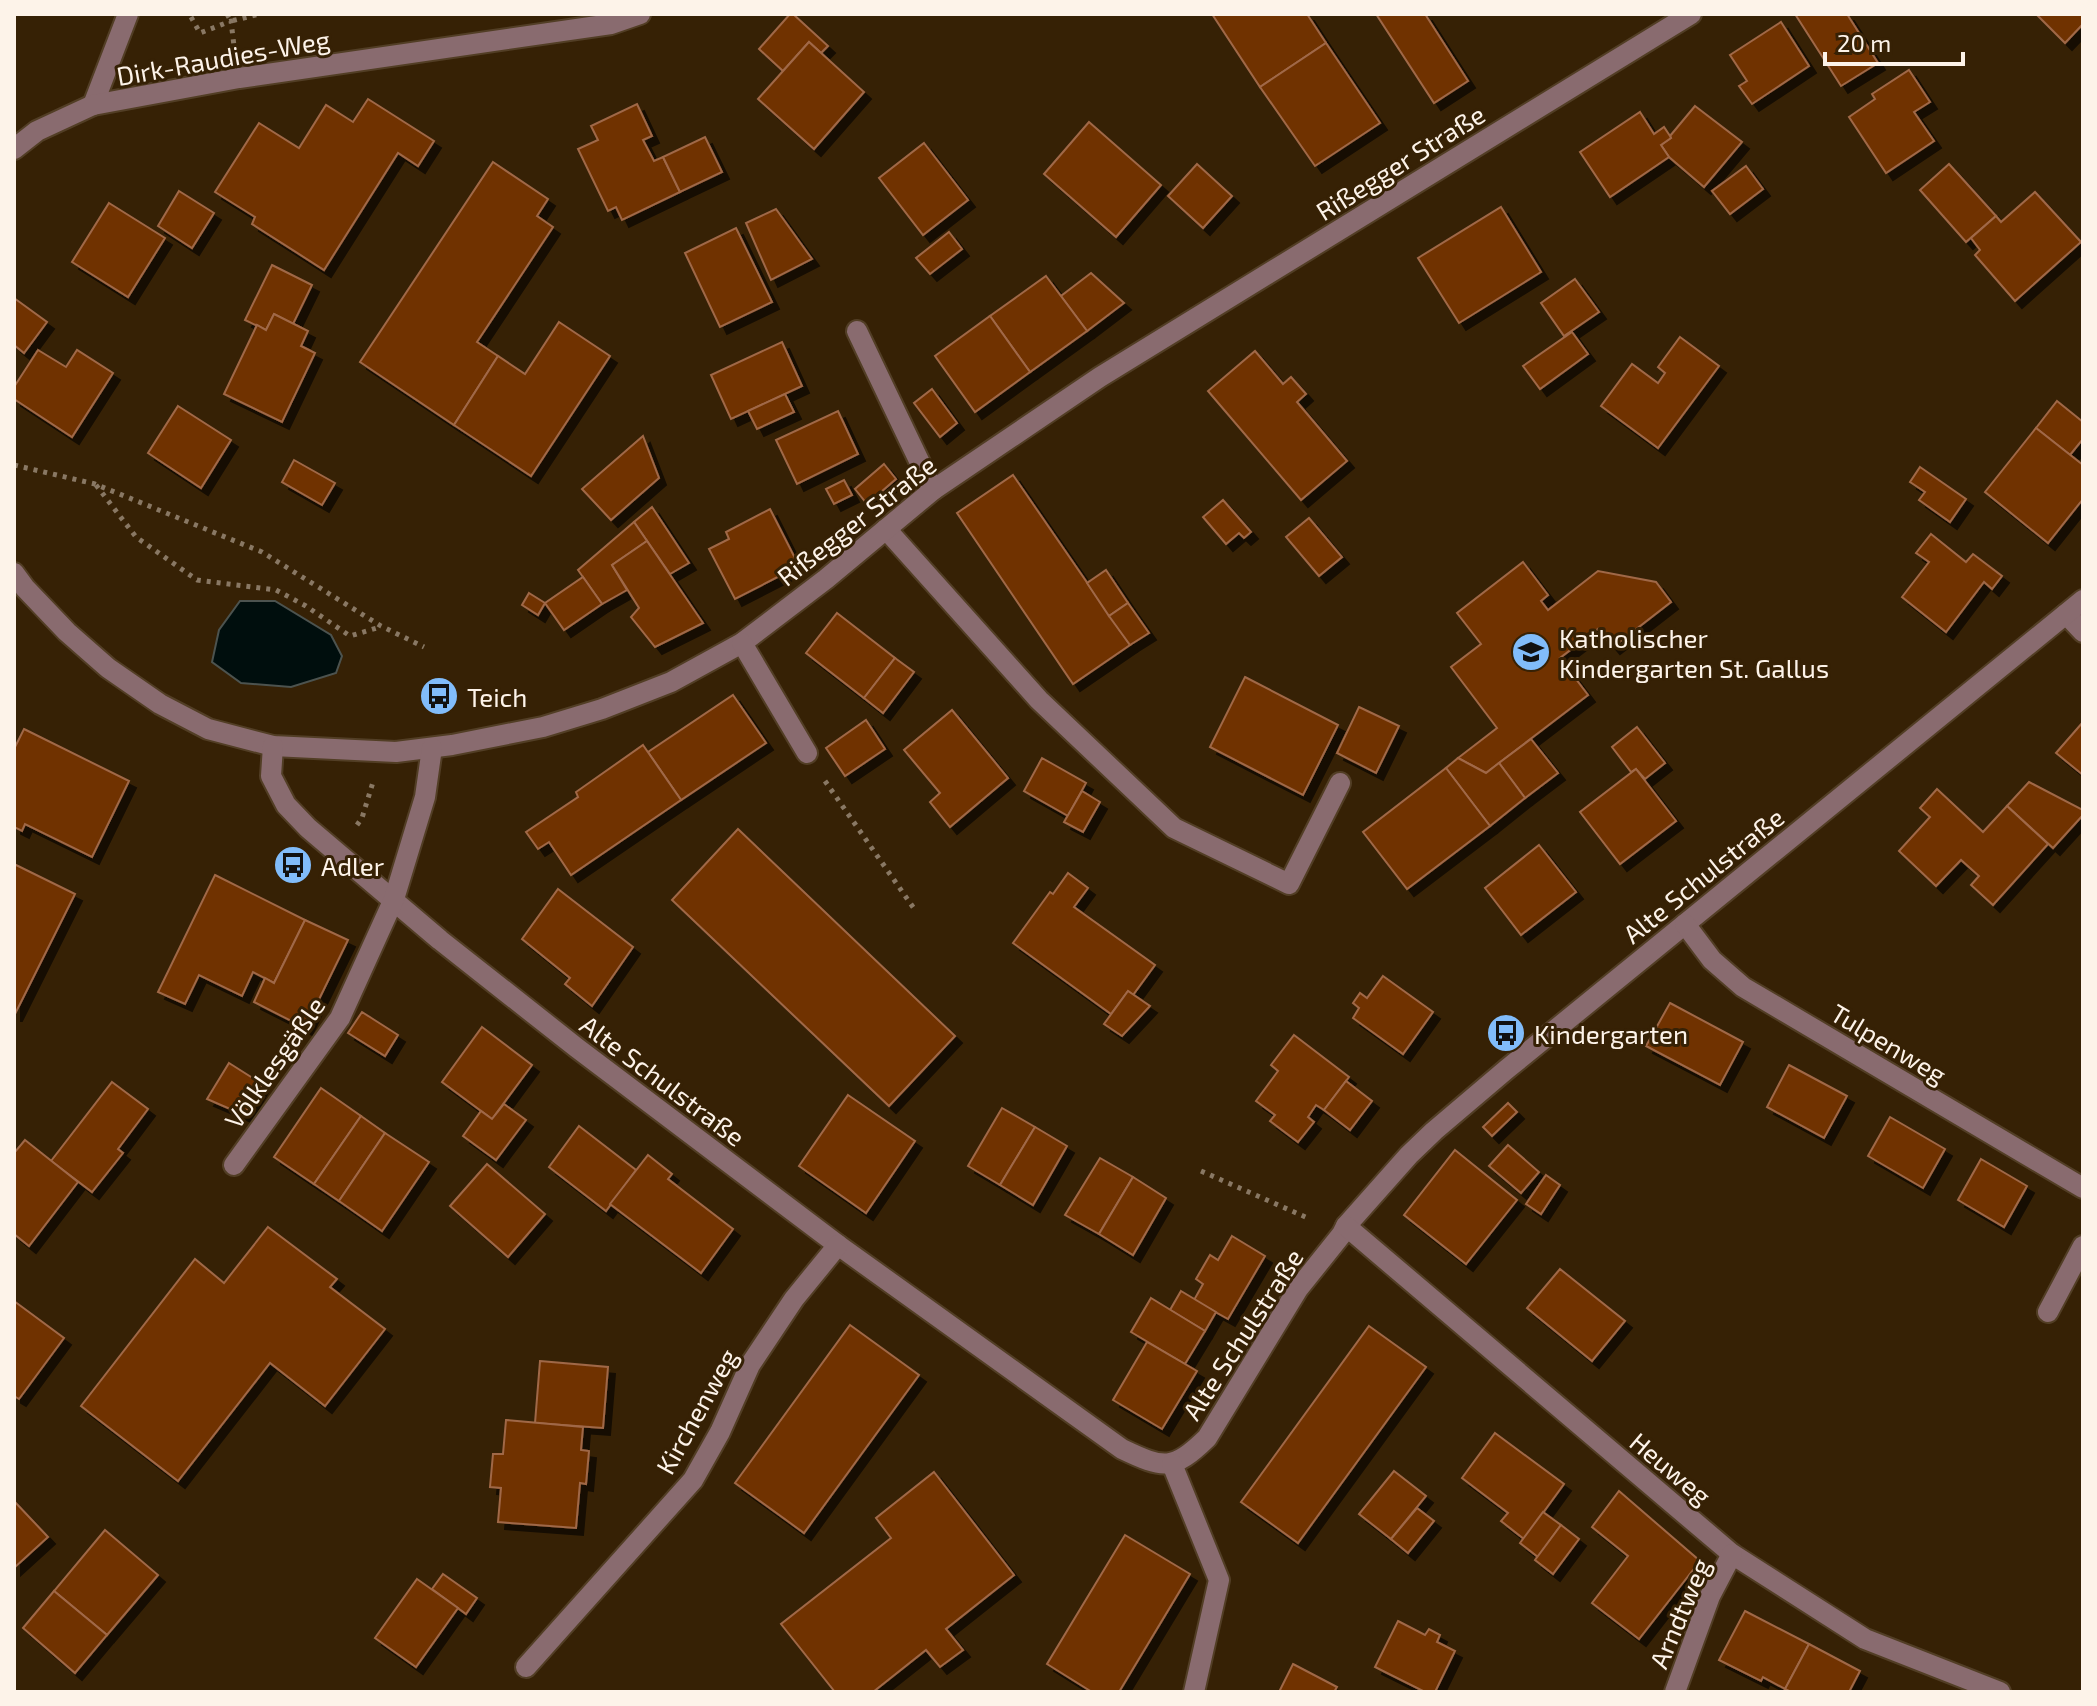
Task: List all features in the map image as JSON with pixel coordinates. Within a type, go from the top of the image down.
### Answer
[{"type":"street","points":[[93,105],[128,14]]},
{"type":"street","name":"Dirk-Raudies-Weg","points":[[14,149],[37,131],[93,105],[239,78],[611,24],[640,14]]},
{"type":"street","name":"Rißegger Straße","points":[[14,573],[67,632],[108,668],[160,704],[208,729],[273,746],[378,752],[432,748],[543,727],[602,709],[671,682],[742,643],[933,490],[1100,377],[1691,14]]},
{"type":"street","points":[[857,331],[933,490]]},
{"type":"street","points":[[886,529],[1039,700],[1174,828],[1289,884],[1340,783]]},
{"type":"street","name":"Alte Schulstraße","points":[[273,746],[271,776],[286,805],[308,828],[440,940],[838,1245],[1122,1449],[1147,1461],[1172,1464],[1188,1456],[1207,1438],[1298,1289],[1344,1230],[1434,1131],[2083,600]]},
{"type":"street","points":[[2066,614],[2083,632]]},
{"type":"street","points":[[742,643],[807,753]]},
{"type":"street","points":[[394,899],[425,797],[432,748]]},
{"type":"street","name":"Völklesgäßle","points":[[234,1165],[340,1018],[394,899]]},
{"type":"street","name":"Tulpenweg","points":[[1685,924],[1712,960],[1743,987],[2083,1188]]},
{"type":"street","name":"Heuweg","points":[[1344,1230],[1732,1554],[1865,1639],[2000,1692]]},
{"type":"street","name":"Kirchenweg","points":[[526,1667],[693,1480],[720,1432],[750,1365],[794,1299],[838,1245]]},
{"type":"street","points":[[2048,1312],[2083,1246]]},
{"type":"street","points":[[1172,1464],[1219,1580],[1194,1692]]},
{"type":"street","name":"Arndtweg","points":[[1675,1692],[1710,1596],[1732,1554]]},
{"type":"path","points":[[227,14],[231,21]]},
{"type":"path","points":[[191,17],[200,33],[260,14]]},
{"type":"path","points":[[14,465],[95,484],[262,552],[381,626],[424,647]]},
{"type":"path","points":[[95,484],[136,537],[197,580],[276,590],[350,636],[381,626]]},
{"type":"path","points":[[336,851],[362,818],[378,752]]},
{"type":"path","points":[[807,753],[915,910]]},
{"type":"path","points":[[1201,1171],[1344,1230]]},
{"type":"shaded area","points":[[240,601],[275,601],[331,635],[342,656],[336,673],[291,687],[241,683],[212,662],[219,630]]},
{"type":"building","points":[[790,14],[828,46],[821,53],[809,42],[783,71],[759,49]]},
{"type":"building","points":[[1212,14],[1307,14],[1326,43],[1260,87]]},
{"type":"building","points":[[1376,14],[1425,14],[1468,81],[1434,103]]},
{"type":"building","points":[[1795,14],[1847,14],[1878,63],[1841,86]]},
{"type":"building","points":[[2036,14],[2083,14],[2083,24],[2065,43]]},
{"type":"building","points":[[1781,22],[1809,66],[1752,104],[1739,86],[1747,81],[1730,55]]},
{"type":"building","points":[[809,42],[864,92],[814,149],[758,99]]},
{"type":"building","points":[[1326,43],[1380,123],[1315,166],[1260,87]]},
{"type":"building","points":[[1909,70],[1930,102],[1914,112],[1934,141],[1886,173],[1849,117],[1875,99],[1872,94]]},
{"type":"building","points":[[368,99],[434,141],[418,166],[398,153],[324,270],[252,224],[255,217],[215,192],[259,123],[299,148],[326,105],[353,122]]},
{"type":"building","points":[[637,104],[652,136],[643,140],[654,161],[663,157],[680,192],[622,220],[616,207],[608,211],[578,149],[598,140],[591,126]]},
{"type":"building","points":[[1695,106],[1742,142],[1704,187],[1669,157],[1661,145],[1671,138]]},
{"type":"building","points":[[1640,112],[1654,134],[1664,127],[1670,136],[1661,145],[1669,157],[1610,197],[1580,152]]},
{"type":"building","points":[[1089,122],[1161,185],[1116,237],[1044,174]]},
{"type":"building","points":[[705,137],[722,172],[680,192],[663,157]]},
{"type":"building","points":[[924,143],[968,200],[923,235],[879,178]]},
{"type":"building","points":[[493,162],[548,199],[537,216],[553,227],[477,342],[498,356],[454,425],[360,362]]},
{"type":"building","points":[[1197,164],[1232,196],[1203,228],[1168,196]]},
{"type":"building","points":[[1949,164],[1996,216],[1966,242],[1920,190]]},
{"type":"building","points":[[1746,166],[1763,189],[1730,214],[1712,191]]},
{"type":"building","points":[[179,191],[214,213],[192,248],[158,226]]},
{"type":"building","points":[[2035,192],[2081,242],[2015,301],[1975,255],[1980,250],[1971,238],[1996,216],[2001,222]]},
{"type":"building","points":[[109,203],[165,238],[128,297],[72,262]]},
{"type":"building","points":[[1501,207],[1541,272],[1459,323],[1418,258]]},
{"type":"building","points":[[776,209],[812,259],[771,280],[746,223]]},
{"type":"building","points":[[736,228],[772,302],[720,327],[685,253]]},
{"type":"building","points":[[949,232],[962,249],[930,274],[916,258]]},
{"type":"building","points":[[272,265],[312,285],[293,324],[274,314],[266,330],[245,320]]},
{"type":"building","points":[[1091,273],[1124,303],[1087,331],[1061,296]]},
{"type":"building","points":[[1046,276],[1087,331],[1030,372],[990,316]]},
{"type":"building","points":[[1575,279],[1599,312],[1564,336],[1541,303]]},
{"type":"building","points":[[14,298],[47,322],[24,353],[14,345]]},
{"type":"building","points":[[274,314],[308,331],[301,346],[315,353],[282,422],[224,394],[257,325],[266,330]]},
{"type":"building","points":[[990,316],[1030,372],[975,412],[935,356]]},
{"type":"building","points":[[559,322],[610,356],[531,476],[454,425],[498,356],[525,374]]},
{"type":"building","points":[[1572,332],[1588,354],[1540,389],[1523,366]]},
{"type":"building","points":[[1680,337],[1719,366],[1658,448],[1601,406],[1632,364],[1658,383],[1665,373],[1658,367]]},
{"type":"building","points":[[782,342],[802,386],[731,419],[711,375]]},
{"type":"building","points":[[38,350],[66,367],[77,350],[113,373],[72,437],[14,399],[14,387]]},
{"type":"building","points":[[1255,351],[1283,384],[1291,377],[1306,394],[1297,402],[1347,461],[1301,500],[1208,391]]},
{"type":"building","points":[[932,389],[957,423],[940,437],[914,403]]},
{"type":"building","points":[[785,394],[794,412],[757,429],[748,411]]},
{"type":"building","points":[[2057,401],[2083,422],[2083,439],[2070,455],[2036,428]]},
{"type":"building","points":[[178,406],[231,440],[201,488],[148,453]]},
{"type":"building","points":[[838,411],[858,454],[797,484],[776,440]]},
{"type":"building","points":[[2036,428],[2083,465],[2083,499],[2048,543],[1985,492]]},
{"type":"building","points":[[643,436],[659,478],[611,520],[582,489]]},
{"type":"building","points":[[294,460],[335,483],[322,505],[282,482]]},
{"type":"building","points":[[884,464],[896,479],[867,504],[855,489]]},
{"type":"building","points":[[1920,467],[1966,499],[1950,522],[1919,500],[1925,492],[1910,482]]},
{"type":"building","points":[[1013,475],[1130,645],[1073,684],[957,513]]},
{"type":"building","points":[[844,480],[852,495],[834,504],[826,489]]},
{"type":"building","points":[[1223,500],[1251,532],[1244,538],[1239,533],[1226,544],[1203,517]]},
{"type":"building","points":[[652,507],[689,563],[670,574],[634,522]]},
{"type":"building","points":[[770,509],[799,566],[735,599],[709,549],[729,539],[726,532]]},
{"type":"building","points":[[1309,518],[1342,557],[1319,576],[1286,537]]},
{"type":"building","points":[[634,522],[647,541],[612,565],[627,590],[602,604],[578,570]]},
{"type":"building","points":[[1931,534],[1966,562],[1973,554],[2002,576],[1992,589],[1984,582],[1946,632],[1902,597],[1929,562],[1916,553]]},
{"type":"building","points":[[647,541],[703,623],[655,647],[631,617],[639,608],[612,565]]},
{"type":"building","points":[[1523,562],[1548,595],[1541,601],[1548,610],[1598,571],[1656,582],[1671,602],[1613,647],[1598,629],[1560,658],[1588,695],[1486,773],[1458,758],[1497,728],[1451,667],[1481,644],[1457,613]]},
{"type":"building","points":[[1106,570],[1128,603],[1109,616],[1087,583]]},
{"type":"building","points":[[583,577],[602,604],[564,630],[545,603]]},
{"type":"building","points":[[529,593],[545,603],[538,615],[522,605]]},
{"type":"building","points":[[1128,603],[1149,633],[1130,645],[1109,616]]},
{"type":"building","points":[[837,613],[895,658],[864,698],[806,653]]},
{"type":"building","points":[[895,658],[914,672],[883,713],[864,698]]},
{"type":"building","points":[[1245,677],[1338,725],[1303,795],[1210,747]]},
{"type":"building","points":[[733,695],[766,743],[681,800],[648,752]]},
{"type":"building","points":[[1359,707],[1399,726],[1376,773],[1337,753]]},
{"type":"building","points":[[952,710],[1008,778],[950,827],[930,802],[940,793],[904,750]]},
{"type":"building","points":[[866,720],[885,749],[845,776],[826,748]]},
{"type":"building","points":[[2083,722],[2083,775],[2056,753]]},
{"type":"building","points":[[1637,727],[1665,763],[1645,779],[1636,769],[1631,772],[1612,747]]},
{"type":"building","points":[[24,729],[129,781],[92,857],[25,824],[22,831],[14,827],[14,749]]},
{"type":"building","points":[[1531,739],[1558,773],[1525,798],[1499,763]]},
{"type":"building","points":[[643,745],[681,800],[571,875],[549,842],[538,849],[526,832],[578,797],[576,792]]},
{"type":"building","points":[[1042,758],[1086,783],[1068,816],[1024,791]]},
{"type":"building","points":[[1458,758],[1486,773],[1499,763],[1525,798],[1490,826],[1446,768]]},
{"type":"building","points":[[1446,768],[1490,826],[1407,889],[1363,832]]},
{"type":"building","points":[[1636,769],[1676,821],[1620,864],[1580,812]]},
{"type":"building","points":[[2029,782],[2083,810],[2083,815],[2053,848],[2007,806]]},
{"type":"building","points":[[1937,789],[1983,832],[2007,806],[2048,844],[1993,905],[1971,885],[1979,876],[1961,860],[1936,886],[1899,851],[1930,817],[1920,808]]},
{"type":"building","points":[[1082,791],[1100,802],[1083,832],[1064,822]]},
{"type":"building","points":[[738,829],[955,1036],[889,1106],[672,900]]},
{"type":"building","points":[[1539,845],[1576,892],[1521,935],[1485,888]]},
{"type":"building","points":[[14,864],[75,894],[15,1014],[14,1014]]},
{"type":"building","points":[[1068,873],[1088,888],[1074,907],[1155,965],[1133,995],[1128,991],[1111,1014],[1013,943],[1050,892],[1053,894]]},
{"type":"building","points":[[215,875],[305,920],[274,983],[253,972],[242,996],[199,975],[185,1004],[158,992]]},
{"type":"building","points":[[558,889],[633,947],[592,1006],[565,984],[570,978],[522,939]]},
{"type":"building","points":[[305,920],[348,940],[305,1028],[254,1002],[265,978],[274,983]]},
{"type":"building","points":[[1383,976],[1433,1012],[1403,1054],[1353,1018],[1359,1008],[1353,1003],[1360,993],[1367,998]]},
{"type":"building","points":[[1128,991],[1150,1006],[1122,1036],[1104,1024]]},
{"type":"building","points":[[1670,1003],[1743,1042],[1720,1085],[1646,1046]]},
{"type":"building","points":[[362,1012],[398,1035],[385,1056],[348,1033]]},
{"type":"building","points":[[482,1027],[532,1065],[492,1119],[442,1082]]},
{"type":"building","points":[[1294,1035],[1349,1077],[1324,1110],[1316,1105],[1308,1117],[1314,1122],[1298,1142],[1270,1121],[1275,1115],[1256,1101],[1278,1071],[1271,1065]]},
{"type":"building","points":[[229,1063],[262,1084],[244,1115],[207,1099]]},
{"type":"building","points":[[1789,1065],[1847,1096],[1824,1138],[1767,1107]]},
{"type":"building","points":[[1346,1081],[1372,1101],[1350,1130],[1324,1110]]},
{"type":"building","points":[[112,1082],[148,1109],[118,1149],[123,1153],[92,1192],[51,1161]]},
{"type":"building","points":[[321,1088],[361,1116],[314,1184],[274,1157]]},
{"type":"building","points":[[848,1095],[915,1141],[866,1213],[799,1166]]},
{"type":"building","points":[[1508,1103],[1517,1112],[1492,1136],[1483,1127]]},
{"type":"building","points":[[504,1104],[526,1120],[496,1160],[463,1136],[481,1111],[492,1119]]},
{"type":"building","points":[[1002,1108],[1035,1127],[1000,1185],[968,1166]]},
{"type":"building","points":[[361,1116],[385,1133],[339,1201],[314,1184]]},
{"type":"building","points":[[1890,1117],[1945,1149],[1923,1188],[1868,1156]]},
{"type":"building","points":[[579,1126],[636,1170],[606,1211],[549,1167]]},
{"type":"building","points":[[1035,1127],[1067,1146],[1033,1205],[1000,1185]]},
{"type":"building","points":[[385,1133],[429,1162],[382,1231],[339,1201]]},
{"type":"building","points":[[25,1140],[78,1182],[29,1246],[14,1234],[14,1153]]},
{"type":"building","points":[[1508,1145],[1539,1172],[1521,1193],[1489,1166]]},
{"type":"building","points":[[1455,1150],[1517,1200],[1466,1264],[1404,1215]]},
{"type":"building","points":[[648,1155],[672,1174],[668,1179],[733,1229],[701,1273],[610,1204]]},
{"type":"building","points":[[1100,1158],[1133,1177],[1099,1234],[1065,1215]]},
{"type":"building","points":[[1981,1159],[2027,1186],[2004,1227],[1958,1200]]},
{"type":"building","points":[[487,1164],[545,1214],[508,1257],[450,1206]]},
{"type":"building","points":[[1546,1175],[1560,1185],[1541,1214],[1526,1204]]},
{"type":"building","points":[[1133,1177],[1166,1198],[1133,1255],[1099,1234]]},
{"type":"building","points":[[268,1227],[337,1279],[330,1287],[385,1329],[325,1406],[270,1363],[178,1481],[81,1406],[195,1259],[224,1283]]},
{"type":"building","points":[[1232,1236],[1265,1256],[1228,1319],[1194,1300],[1203,1284],[1196,1279],[1210,1255],[1218,1260]]},
{"type":"building","points":[[1560,1269],[1625,1321],[1592,1361],[1527,1308]]},
{"type":"building","points":[[1181,1291],[1216,1312],[1205,1331],[1170,1310]]},
{"type":"building","points":[[1151,1298],[1205,1331],[1185,1364],[1131,1332]]},
{"type":"building","points":[[14,1301],[64,1338],[19,1399],[14,1396]]},
{"type":"building","points":[[850,1325],[919,1375],[804,1533],[735,1483]]},
{"type":"building","points":[[1369,1326],[1426,1367],[1298,1543],[1241,1502]]},
{"type":"building","points":[[1147,1342],[1197,1371],[1162,1429],[1113,1400]]},
{"type":"building","points":[[540,1361],[608,1367],[603,1428],[535,1423]]},
{"type":"building","points":[[506,1420],[583,1427],[581,1450],[589,1451],[586,1484],[580,1483],[576,1528],[498,1522],[501,1488],[490,1487],[493,1454],[503,1454]]},
{"type":"building","points":[[1495,1433],[1564,1484],[1524,1539],[1501,1521],[1508,1513],[1462,1478]]},
{"type":"building","points":[[1394,1471],[1426,1496],[1391,1539],[1359,1514]]},
{"type":"building","points":[[934,1472],[1014,1575],[946,1629],[963,1650],[940,1667],[926,1650],[873,1692],[835,1692],[781,1624],[891,1538],[876,1518]]},
{"type":"building","points":[[1619,1491],[1700,1561],[1639,1639],[1592,1603],[1628,1556],[1592,1527]]},
{"type":"building","points":[[14,1501],[48,1537],[14,1568]]},
{"type":"building","points":[[1417,1508],[1434,1521],[1408,1553],[1391,1539]]},
{"type":"building","points":[[1543,1512],[1561,1525],[1538,1557],[1520,1543]]},
{"type":"building","points":[[1561,1525],[1579,1539],[1553,1574],[1535,1560]]},
{"type":"building","points":[[105,1530],[158,1575],[107,1635],[54,1591]]},
{"type":"building","points":[[1125,1535],[1190,1574],[1119,1692],[1092,1692],[1047,1664]]},
{"type":"building","points":[[443,1574],[477,1598],[466,1614],[432,1589]]},
{"type":"building","points":[[417,1579],[458,1608],[416,1667],[375,1638]]},
{"type":"building","points":[[54,1591],[107,1635],[75,1673],[23,1628]]},
{"type":"building","points":[[1745,1611],[1809,1644],[1785,1689],[1719,1660]]},
{"type":"building","points":[[1398,1621],[1425,1635],[1429,1629],[1440,1635],[1437,1642],[1455,1651],[1435,1692],[1425,1692],[1375,1667]]},
{"type":"building","points":[[1809,1644],[1860,1671],[1849,1692],[1791,1692],[1785,1689]]},
{"type":"building","points":[[1293,1664],[1337,1687],[1334,1692],[1279,1692]]},
{"type":"place","name":"Katholischer Kindergarten St. Gallus","points":[[1531,652]]},
{"type":"place","name":"Teich","points":[[439,696]]},
{"type":"place","name":"Adler","points":[[293,865]]},
{"type":"place","name":"Kindergarten","points":[[1506,1033]]}]
